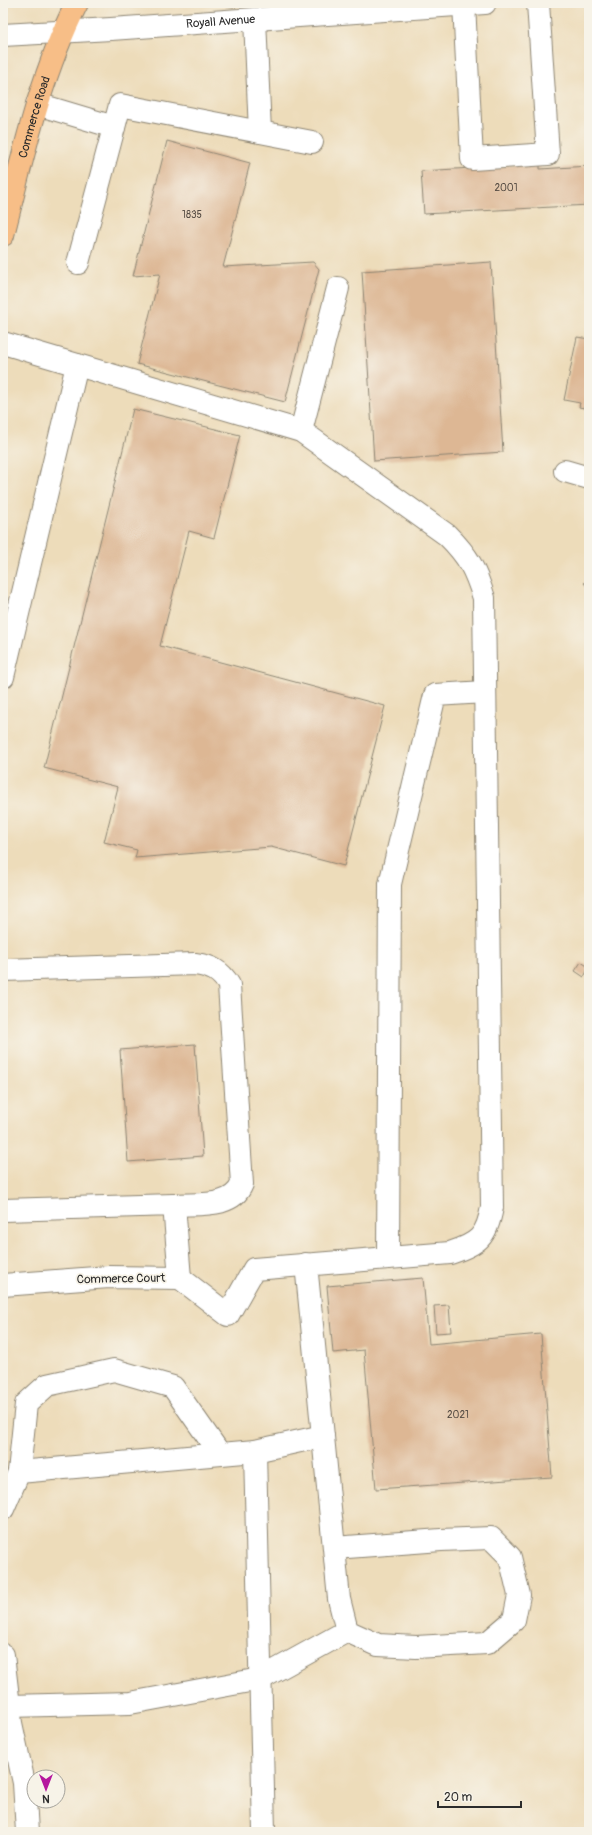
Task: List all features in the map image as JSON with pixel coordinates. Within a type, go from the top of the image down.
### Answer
[{"type":"main road","name":"Commerce Road","points":[[3,235],[37,104],[63,32],[77,3]]},
{"type":"street","name":"Royall Avenue","points":[[3,34],[63,32],[485,3]]},
{"type":"street","points":[[464,4],[472,159],[548,154],[538,3]]},
{"type":"street","points":[[255,19],[260,132]]},
{"type":"street","points":[[37,104],[114,127]]},
{"type":"street","points":[[78,263],[120,105],[312,142]]},
{"type":"street","points":[[301,431],[338,288]]},
{"type":"street","points":[[3,343],[301,431],[448,535],[463,550],[475,569],[484,598],[492,1207],[489,1222],[483,1236],[468,1247],[450,1252],[306,1264],[339,1599],[347,1631]]},
{"type":"street","points":[[3,677],[77,365]]},
{"type":"street","points":[[565,471],[589,478]]},
{"type":"street","points":[[388,1258],[390,884],[435,695],[485,692]]},
{"type":"street","points":[[3,970],[195,964],[207,965],[217,970],[229,985],[242,1184],[240,1191],[233,1197],[223,1202],[174,1205],[3,1210]]},
{"type":"street","points":[[174,1205],[180,1278]]},
{"type":"street","name":"Commerce Court","points":[[3,1285],[109,1277],[180,1278],[228,1315],[254,1269],[306,1264]]},
{"type":"street","points":[[3,1509],[20,1472],[26,1404],[47,1385],[114,1370],[173,1387],[220,1454]]},
{"type":"street","points":[[20,1472],[254,1451],[323,1436]]},
{"type":"street","points":[[254,1451],[264,1832]]},
{"type":"street","points":[[334,1548],[491,1538],[510,1557],[519,1595],[514,1620],[487,1643],[416,1647],[378,1645],[347,1631]]},
{"type":"street","points":[[9,1706],[130,1703],[260,1679],[347,1631]]},
{"type":"street","points":[[3,1655],[11,1723],[24,1783],[27,1832]]},
{"type":"building","points":[[167,141],[250,163],[223,267],[313,262],[319,269],[285,402],[137,364],[160,274],[133,276]]},
{"type":"building","points":[[540,164],[540,169],[589,166],[589,205],[424,214],[421,171]]},
{"type":"building","points":[[491,262],[503,452],[374,461],[362,271]]},
{"type":"building","points":[[577,337],[589,339],[589,409],[579,407],[580,403],[564,400]]},
{"type":"building","points":[[133,409],[240,435],[214,538],[189,531],[160,646],[385,706],[344,866],[271,847],[135,858],[137,850],[104,842],[118,787],[44,768]]},
{"type":"building","points":[[589,579],[589,589],[584,583]]},
{"type":"building","points":[[581,962],[589,967],[584,977],[575,971]]},
{"type":"building","points":[[195,1044],[203,1156],[128,1162],[120,1050]]},
{"type":"building","points":[[423,1278],[429,1344],[541,1334],[552,1477],[376,1489],[364,1350],[333,1353],[327,1286]]},
{"type":"building","points":[[449,1305],[451,1332],[436,1333],[434,1306]]}]
